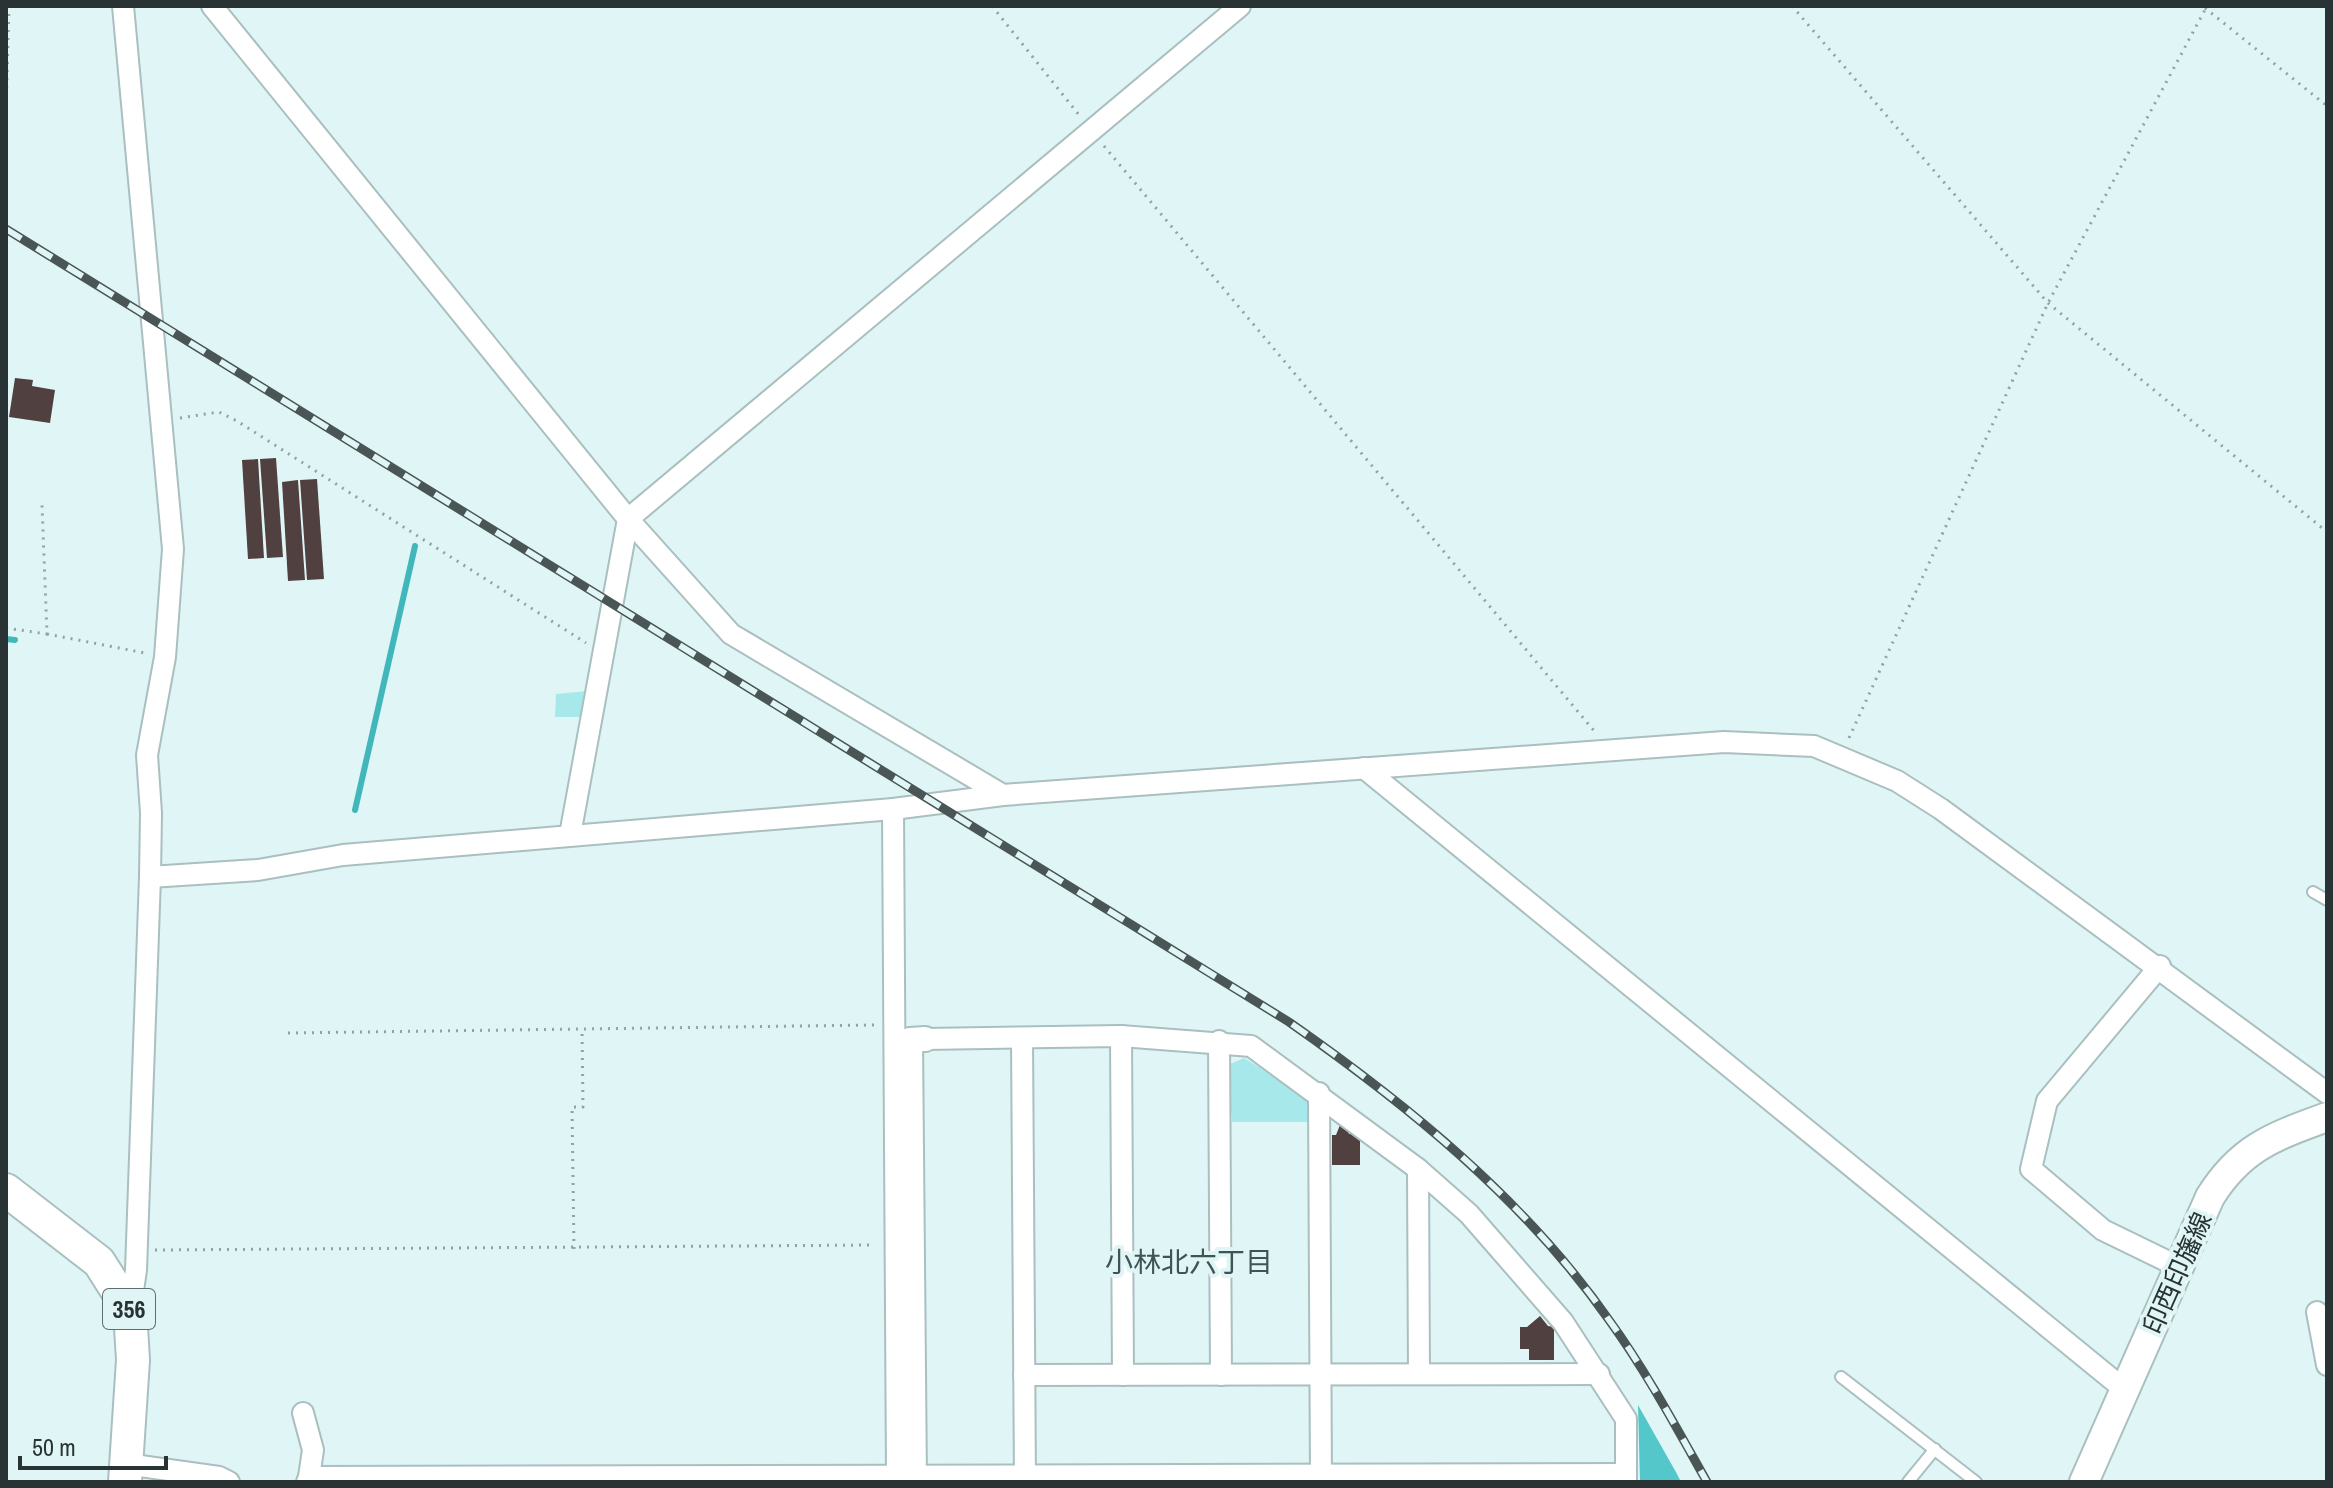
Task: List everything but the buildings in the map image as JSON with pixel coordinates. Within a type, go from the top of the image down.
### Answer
[{"type":"highway","name":"356","points":[[6,1190],[99,1262],[130,1311],[133,1360],[126,1473]]},
{"type":"main road","name":"印西印旛線","points":[[2084,1482],[2210,1197],[2239,1159],[2254,1147],[2327,1117]]},
{"type":"street","points":[[123,6],[173,549],[165,657],[147,755],[151,813],[150,877],[130,1311]]},
{"type":"street","points":[[212,6],[628,519],[731,634],[1003,795]]},
{"type":"street","points":[[570,835],[628,519],[1240,6]]},
{"type":"street","points":[[150,877],[258,870],[343,855],[893,809],[1003,795],[1724,742],[1814,746],[1897,781],[1941,809],[2160,966],[2327,1093]]},
{"type":"street","points":[[1364,768],[2125,1390]]},
{"type":"street","points":[[893,809],[896,1245],[908,1478]]},
{"type":"street","points":[[2160,966],[2047,1101],[2031,1169],[2103,1230],[2179,1267]]},
{"type":"street","points":[[303,1413],[313,1450],[308,1480],[1626,1478],[1626,1419],[1563,1322],[1469,1214],[1418,1169],[1319,1093],[1251,1046],[1219,1041],[1121,1036],[910,1040],[908,1478]]},
{"type":"street","points":[[1121,1036],[1123,1375]]},
{"type":"street","points":[[1022,1038],[1025,1479]]},
{"type":"street","points":[[1219,1041],[1221,1375]]},
{"type":"street","points":[[1319,1093],[1321,1478]]},
{"type":"street","points":[[1418,1169],[1419,1374]]},
{"type":"street","points":[[2317,1312],[2327,1365]]},
{"type":"street","points":[[1024,1375],[1599,1374]]},
{"type":"street","points":[[126,1473],[219,1477],[229,1482]]},
{"type":"lane","points":[[2313,892],[2327,900]]},
{"type":"lane","points":[[1841,1377],[1976,1482]]},
{"type":"lane","points":[[1908,1482],[1935,1449]]},
{"type":"path","points":[[6,112],[9,6]]},
{"type":"path","points":[[992,6],[1091,130],[1609,750]]},
{"type":"path","points":[[1792,6],[2048,303],[2327,532]]},
{"type":"path","points":[[1841,756],[2048,303],[2206,7],[2327,106]]},
{"type":"path","points":[[161,421],[219,412],[237,421],[603,654]]},
{"type":"path","points":[[42,505],[47,634]]},
{"type":"path","points":[[6,628],[165,657]]},
{"type":"path","points":[[288,1033],[894,1024]]},
{"type":"path","points":[[574,1249],[572,1107],[583,1107],[582,1028]]},
{"type":"path","points":[[135,1250],[896,1245]]},
{"type":"shaded area","points":[[588,691],[583,717],[555,717],[556,694]]},
{"type":"shaded area","points":[[1244,1058],[1311,1098],[1309,1122],[1232,1122],[1228,1065]]},
{"type":"shaded area","points":[[1638,1405],[1677,1474],[1681,1482],[1640,1482]]},
{"type":"waterway","points":[[355,810],[415,546]]},
{"type":"waterway","points":[[6,639],[15,640]]},
{"type":"railway","points":[[6,229],[1289,1022],[1333,1054],[1462,1157],[1540,1234],[1623,1339],[1707,1482]]},
{"type":"district","name":"小林北六丁目","points":[[1189,1262]]}]
